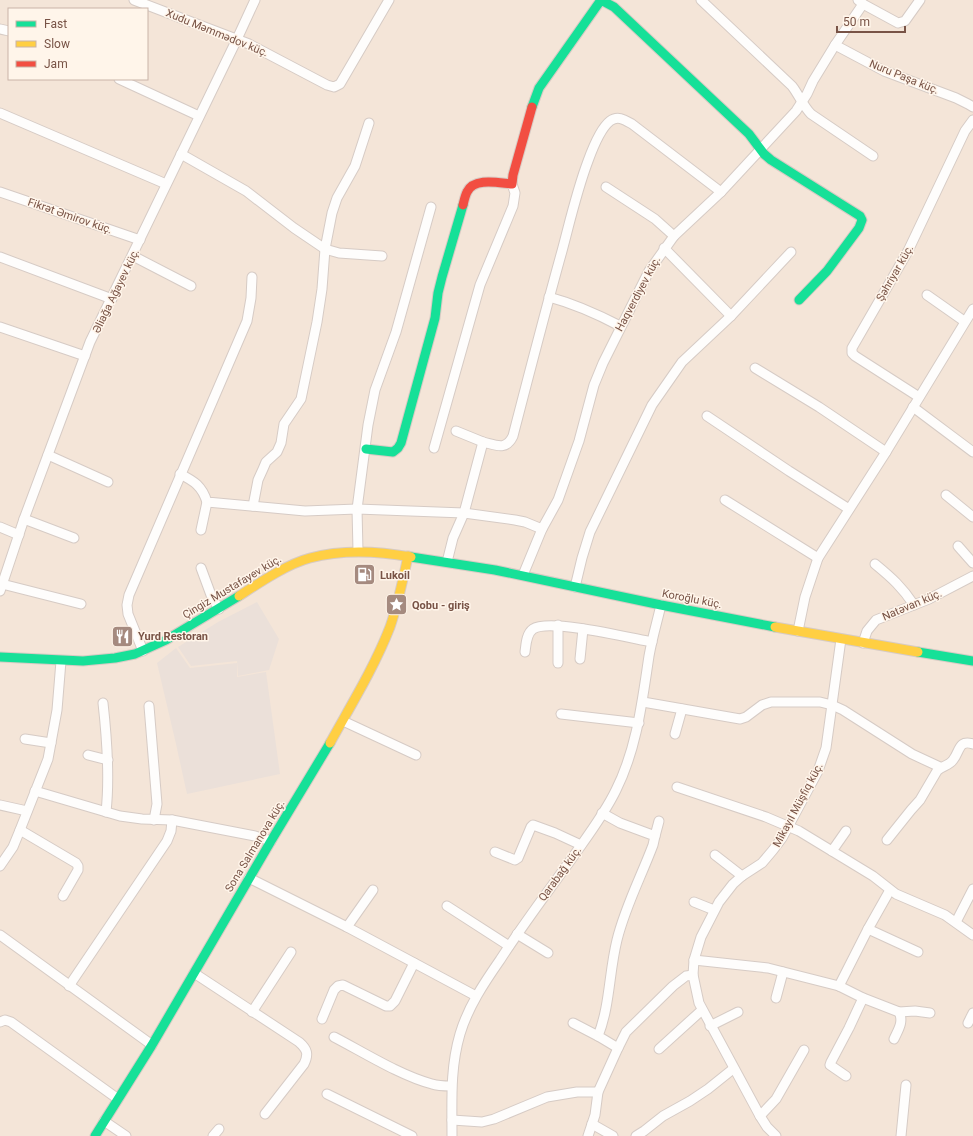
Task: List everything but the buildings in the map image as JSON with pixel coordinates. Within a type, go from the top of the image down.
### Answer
[{"type":"street","name":"Xudu Məmmədov küç.","points":[[134,0],[237,39],[327,85],[334,87],[340,84],[389,0]]},
{"type":"street","name":"Əliağa Ağayev küç.","points":[[1,587],[24,519],[96,330],[133,256],[255,0]]},
{"type":"street","points":[[434,448],[480,284],[514,206],[515,193],[512,184],[513,175],[534,99],[539,88],[601,0],[614,7],[749,134],[771,160],[854,212],[862,220],[859,228],[827,271],[799,300]]},
{"type":"street","points":[[701,0],[792,86],[806,109],[816,118],[873,156]]},
{"type":"street","points":[[861,2],[898,23],[905,21],[920,0]]},
{"type":"street","name":"Haqverdiyev küç.","points":[[523,575],[542,529],[558,500],[579,440],[594,385],[603,363],[620,326],[649,271],[674,236],[721,192],[760,148],[789,119],[802,102],[861,2]]},
{"type":"street","name":"Nuru Paşa küç.","points":[[835,46],[884,71],[956,98],[973,107]]},
{"type":"street","points":[[121,80],[199,116]]},
{"type":"street","points":[[0,113],[166,184]]},
{"type":"street","points":[[456,431],[483,442],[503,446],[507,444],[512,436],[549,297],[588,160],[598,138],[611,120],[618,118],[624,119],[632,124],[721,192]]},
{"type":"street","name":"Şəhriyar küç.","points":[[919,397],[855,356],[852,353],[852,348],[908,252],[965,131],[973,120]]},
{"type":"street","points":[[253,506],[258,480],[266,462],[277,452],[281,443],[284,424],[301,399],[317,322],[322,289],[324,249],[332,213],[337,198],[356,166],[369,123]]},
{"type":"street","points":[[181,154],[246,191],[324,249],[339,253],[382,256]]},
{"type":"street","points":[[366,449],[393,452],[401,443],[435,318],[438,293],[442,277],[467,191],[470,186],[482,183],[512,184]]},
{"type":"street","points":[[606,187],[655,219],[674,236]]},
{"type":"street","name":"Fikrət Əmirov küç.","points":[[0,192],[140,240]]},
{"type":"street","points":[[358,551],[357,509],[368,425],[375,390],[396,332],[431,207]]},
{"type":"street","points":[[664,248],[731,316]]},
{"type":"street","points":[[575,587],[590,532],[652,405],[682,362],[731,316],[792,252]]},
{"type":"street","points":[[133,256],[191,286]]},
{"type":"street","points":[[0,257],[112,299]]},
{"type":"street","points":[[143,651],[128,614],[126,605],[180,474],[247,321],[251,298],[252,277]]},
{"type":"street","points":[[927,295],[964,321]]},
{"type":"street","points":[[549,297],[595,312],[620,326]]},
{"type":"street","points":[[798,631],[805,597],[818,558],[886,452],[964,321],[973,309]]},
{"type":"street","points":[[0,328],[85,356]]},
{"type":"street","points":[[755,368],[819,407],[886,452]]},
{"type":"street","points":[[913,407],[973,452]]},
{"type":"street","points":[[707,416],[849,509]]},
{"type":"street","points":[[447,562],[454,538],[464,513],[483,442]]},
{"type":"street","points":[[48,455],[108,482]]},
{"type":"street","points":[[180,474],[195,482],[205,494],[207,502],[201,530]]},
{"type":"street","points":[[946,495],[973,517]]},
{"type":"street","points":[[724,500],[818,558]]},
{"type":"street","points":[[207,502],[305,511],[357,509],[464,513],[525,522],[542,529]]},
{"type":"street","points":[[24,519],[74,538]]},
{"type":"street","points":[[0,527],[19,535]]},
{"type":"street","points":[[958,546],[973,563]]},
{"type":"street","name":"Çingiz Mustafayev küç.","points":[[0,657],[61,661],[90,661],[115,658],[143,651],[166,640],[280,571],[299,562],[325,555],[358,551],[408,556]]},
{"type":"street","name":"Koroğlu küç.","points":[[408,556],[523,575],[661,605],[841,639],[973,661]]},
{"type":"street","name":"Sona Salmanova küç.","points":[[95,1136],[152,1045],[249,878],[322,758],[365,680],[386,636],[397,605],[408,556]]},
{"type":"street","points":[[876,564],[896,581],[914,605]]},
{"type":"street","points":[[201,568],[218,609]]},
{"type":"street","name":"Natəvan küç.","points":[[863,643],[867,631],[876,620],[944,592],[973,576]]},
{"type":"street","points":[[1,587],[80,604]]},
{"type":"street","name":"Qarabağ küç.","points":[[452,1136],[451,1086],[454,1057],[468,1012],[476,996],[517,934],[581,845],[616,791],[626,768],[639,723],[652,642],[661,605]]},
{"type":"street","points":[[525,652],[529,633],[532,630],[537,627],[558,625],[652,642]]},
{"type":"street","points":[[558,625],[558,663]]},
{"type":"street","points":[[580,659],[583,629]]},
{"type":"street","name":"Mikayıl Müşfiq küç.","points":[[776,1136],[767,1127],[760,1116],[702,1010],[693,975],[694,960],[701,937],[714,910],[726,892],[742,876],[768,857],[782,838],[822,760],[826,748],[841,639]]},
{"type":"street","points":[[2,862],[13,847],[48,759],[57,710],[61,661]]},
{"type":"street","points":[[643,702],[740,719],[746,717],[766,703],[811,702],[832,705],[843,710],[912,754],[940,768]]},
{"type":"street","points":[[103,703],[108,760],[108,797],[106,812]]},
{"type":"street","points":[[150,706],[157,804],[154,820]]},
{"type":"street","points":[[675,734],[682,710]]},
{"type":"street","points":[[561,714],[639,723]]},
{"type":"street","points":[[342,721],[416,756]]},
{"type":"street","points":[[25,739],[51,743]]},
{"type":"street","points":[[887,840],[920,800],[937,771],[953,760],[963,743],[968,742],[973,744]]},
{"type":"street","points":[[88,755],[108,760]]},
{"type":"street","points":[[677,787],[789,826],[873,876],[890,890],[904,898],[934,909],[956,922],[973,935]]},
{"type":"street","points":[[35,792],[132,818],[172,820],[255,836],[271,841]]},
{"type":"street","points":[[0,805],[27,811]]},
{"type":"street","points":[[602,813],[655,836]]},
{"type":"street","points":[[69,986],[167,841],[171,831],[172,820]]},
{"type":"street","points":[[598,1036],[605,1012],[617,940],[623,919],[653,845],[660,821]]},
{"type":"street","points":[[495,852],[515,860],[518,858],[533,825],[581,845]]},
{"type":"street","points":[[20,830],[76,863],[78,866],[78,870],[63,896]]},
{"type":"street","points":[[832,851],[846,831]]},
{"type":"street","points":[[715,855],[742,876]]},
{"type":"street","points":[[249,878],[347,927],[476,996]]},
{"type":"street","points":[[347,927],[373,890]]},
{"type":"street","points":[[839,986],[890,890]]},
{"type":"street","points":[[956,922],[973,890]]},
{"type":"street","points":[[694,902],[714,910]]},
{"type":"street","points":[[447,906],[509,946]]},
{"type":"street","points":[[868,929],[918,952]]},
{"type":"street","points":[[517,934],[548,953]]},
{"type":"street","points":[[0,935],[152,1045]]},
{"type":"street","points":[[252,1012],[291,952]]},
{"type":"street","points":[[694,960],[757,966],[839,986],[863,998],[899,1012],[915,1011],[930,1013]]},
{"type":"street","points":[[322,1018],[334,990],[338,986],[343,985],[386,1006],[390,1006],[395,1001],[414,963]]},
{"type":"street","points":[[776,998],[783,972]]},
{"type":"street","points":[[194,973],[299,1042],[305,1048],[307,1059],[304,1064],[265,1114]]},
{"type":"street","points":[[588,1136],[592,1124],[598,1092],[626,1032],[673,986],[686,976],[693,975]]},
{"type":"street","points":[[846,1076],[830,1065],[863,998]]},
{"type":"street","points":[[659,1049],[702,1010]]},
{"type":"street","points":[[710,1026],[738,1012]]},
{"type":"street","points":[[894,1039],[900,1026],[901,1017],[899,1012]]},
{"type":"street","points":[[968,1023],[973,1013]]},
{"type":"street","points":[[0,1022],[5,1020],[11,1022],[118,1099]]},
{"type":"street","points":[[573,1023],[618,1048]]},
{"type":"street","points":[[334,1037],[391,1067],[418,1079],[434,1085],[451,1086]]},
{"type":"street","points":[[760,1116],[776,1099],[804,1050]]},
{"type":"street","points":[[636,1136],[663,1116],[708,1089],[734,1069]]},
{"type":"street","points":[[901,1136],[906,1085]]},
{"type":"street","points":[[452,1120],[482,1122],[494,1119],[547,1097],[577,1092],[598,1092]]},
{"type":"street","points":[[327,1094],[412,1136]]},
{"type":"street","points":[[104,1121],[126,1136]]},
{"type":"street","points":[[592,1124],[613,1136]]},
{"type":"shaded area","points":[[0,0],[973,0],[973,1136],[0,1136]]},
{"type":"shaded area","points":[[257,602],[279,639],[269,670],[238,676],[237,661],[191,666],[178,647],[218,622]]},
{"type":"shaded area","points":[[176,648],[190,668],[237,663],[237,677],[266,672],[280,774],[187,794],[157,663]]},
{"type":"traffic: fast","points":[[532,107],[539,88],[601,0],[614,7],[749,134],[764,154],[771,160],[860,216],[862,220],[859,228],[827,271],[799,300]]},
{"type":"traffic: fast","points":[[366,449],[393,452],[401,443],[435,318],[438,293],[442,277],[463,205]]},
{"type":"traffic: fast","points":[[411,557],[495,570],[775,627]]},
{"type":"traffic: fast","points":[[0,657],[83,661],[115,658],[135,654],[166,640],[239,596]]},
{"type":"traffic: fast","points":[[918,652],[973,661]]},
{"type":"traffic: fast","points":[[95,1136],[152,1045],[330,743]]},
{"type":"traffic: slow","points":[[239,596],[273,574],[301,561],[322,555],[348,552],[373,552],[411,557]]},
{"type":"traffic: slow","points":[[330,743],[362,686],[384,642],[395,610],[408,556]]},
{"type":"traffic: slow","points":[[775,627],[918,652]]},
{"type":"traffic: jam","points":[[463,205],[467,192],[470,187],[475,184],[487,182],[512,184],[513,175],[532,107]]},
{"type":"place","name":"Lukoil","points":[[365,575]]},
{"type":"place","name":"Qobu - giriş","points":[[397,605]]},
{"type":"place","name":"Yurd Restoran","points":[[122,636]]}]
